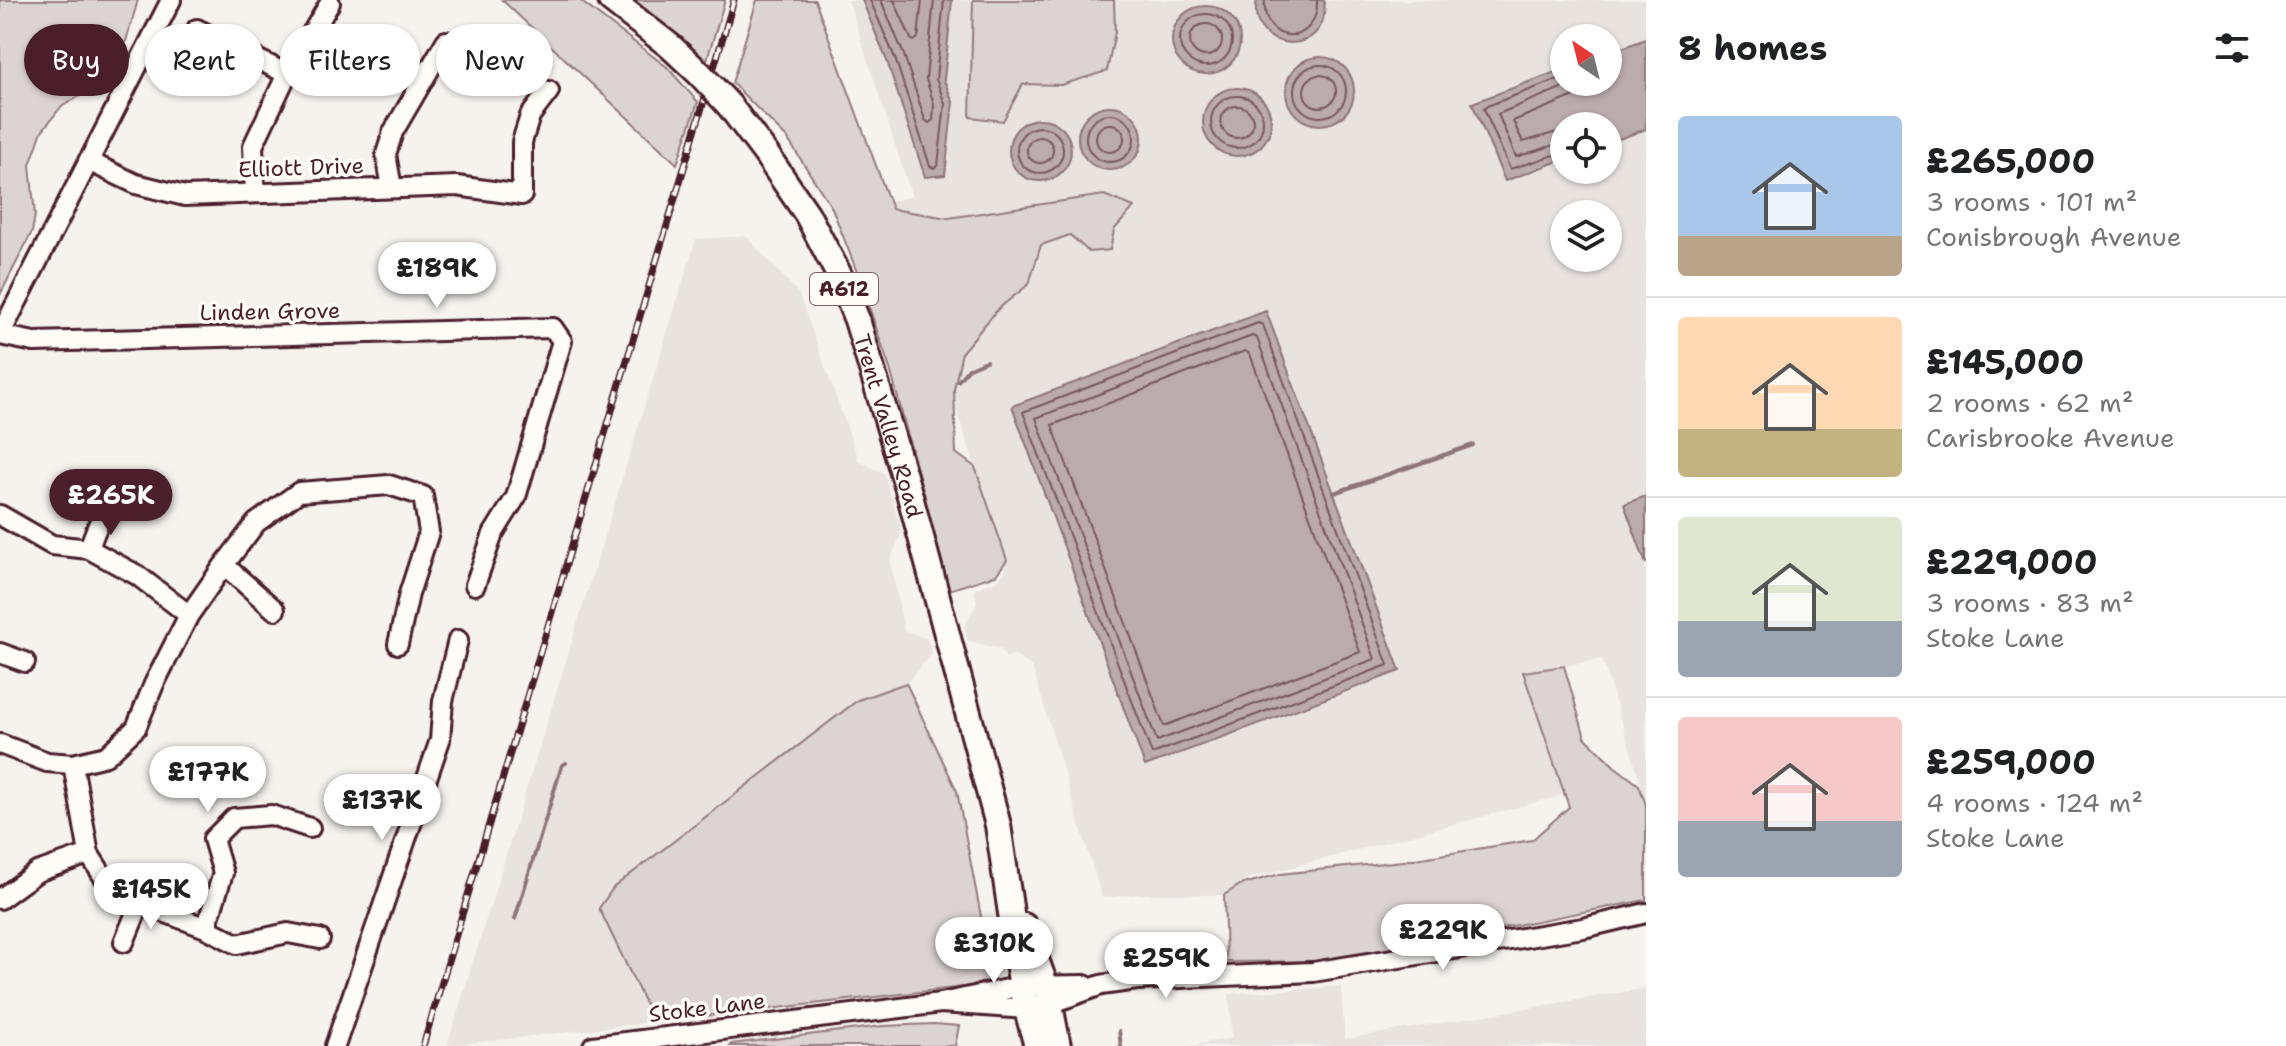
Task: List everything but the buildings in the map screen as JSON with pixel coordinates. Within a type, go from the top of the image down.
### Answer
[{"type":"main road","name":"Trent Valley Road","points":[[611,0],[670,46],[729,105],[807,214],[839,275],[857,320],[913,507],[998,825],[1008,883],[1036,996],[1058,1046]]},
{"type":"main road","name":"Trent Valley Road","points":[[1036,996],[1037,1046]]},
{"type":"street","points":[[0,335],[171,0]]},
{"type":"street","points":[[317,24],[330,3]]},
{"type":"street","points":[[392,188],[386,154],[393,132],[436,58]]},
{"type":"street","points":[[255,192],[253,146],[280,89]]},
{"type":"street","name":"Elliott Drive","points":[[88,161],[136,184],[185,196],[457,186],[522,195],[522,142],[530,116],[545,96]]},
{"type":"street","name":"Linden Grove","points":[[0,335],[34,342],[553,328],[562,341],[516,497],[493,534],[475,585]]},
{"type":"street","points":[[0,744],[47,762],[73,764],[106,756],[136,728],[189,615],[224,565],[256,523],[299,492],[389,485],[423,496],[429,532],[409,594],[398,644]]},
{"type":"street","points":[[89,549],[95,528],[117,490]]},
{"type":"street","points":[[0,515],[52,545],[89,549],[137,575],[189,615]]},
{"type":"street","points":[[224,565],[275,610]]},
{"type":"street","points":[[335,1046],[440,740],[443,701],[458,640]]},
{"type":"street","points":[[1,657],[25,662]]},
{"type":"street","points":[[73,764],[89,854],[105,879],[140,903],[206,928],[237,944],[288,933],[320,939]]},
{"type":"street","points":[[206,928],[223,873],[213,839],[234,818],[271,815],[310,828]]},
{"type":"street","points":[[0,899],[37,872],[89,854]]},
{"type":"street","points":[[124,942],[140,903]]},
{"type":"street","points":[[1036,996],[1137,980],[1313,972],[1583,928],[1646,913]]},
{"type":"street","name":"Stoke Lane","points":[[593,1046],[941,1003],[1036,996]]},
{"type":"shaded area","points":[[0,0],[138,0],[129,31],[129,24],[24,24],[24,96],[80,96],[61,107],[42,131],[30,165],[35,215],[32,232],[0,295]]},
{"type":"shaded area","points":[[502,0],[579,0],[667,67],[698,102],[677,164],[553,48],[553,24],[528,24]]},
{"type":"shaded area","points":[[635,0],[725,0],[706,63]]},
{"type":"shaded area","points":[[757,0],[815,0],[892,209],[948,218],[1104,195],[1134,207],[1114,230],[1110,250],[1089,252],[1070,235],[1041,245],[1029,284],[998,309],[962,352],[954,389],[956,453],[975,467],[1007,560],[996,575],[949,590],[891,372],[832,208],[787,138],[732,83]]},
{"type":"shaded area","points":[[848,0],[1646,0],[1646,800],[1602,659],[1525,674],[1564,795],[1248,879],[1224,895],[1140,894],[1102,898],[1032,667],[1014,655],[1005,658],[1001,649],[968,641],[964,627],[977,603],[974,589],[996,581],[1005,572],[1007,560],[886,204],[912,197]]},
{"type":"shaded area","points":[[973,0],[1114,0],[1115,32],[1107,71],[1061,85],[1023,84],[1003,121],[970,117]]},
{"type":"shaded area","points":[[746,236],[799,294],[859,461],[884,473],[902,532],[890,561],[904,630],[928,639],[932,654],[906,683],[858,700],[614,887],[599,907],[654,1022],[447,1046],[696,239]]},
{"type":"shaded area","points":[[1564,666],[1585,737],[1614,766],[1639,785],[1646,805],[1646,900],[1330,961],[1226,962],[1224,895],[1240,885],[1280,874],[1403,861],[1532,840],[1569,807],[1523,672]]},
{"type":"shaded area","points":[[906,683],[957,791],[993,979],[972,986],[654,1022],[599,908],[614,887],[858,700]]},
{"type":"shaded area","points":[[1341,986],[1345,1039],[1646,988],[1646,1046],[1188,1046],[1232,1038],[1229,994]]},
{"type":"shaded area","points":[[883,1026],[959,1026],[955,1046],[730,1046]]},
{"type":"water","points":[[862,0],[952,0],[944,80],[953,102],[945,175],[925,177],[887,61]]},
{"type":"water","points":[[1257,0],[1324,0],[1323,20],[1315,33],[1303,41],[1289,43],[1275,39],[1264,31],[1257,18]]},
{"type":"water","points":[[1206,6],[1219,8],[1230,16],[1238,27],[1238,53],[1230,64],[1219,72],[1206,74],[1193,72],[1182,64],[1174,53],[1172,40],[1174,27],[1182,16],[1193,8]]},
{"type":"water","points":[[1646,39],[1646,129],[1622,138],[1622,112],[1550,112],[1550,164],[1505,181],[1472,103],[1550,74],[1550,96],[1622,96],[1622,48]]},
{"type":"water","points":[[1327,57],[1348,72],[1354,91],[1352,104],[1344,115],[1327,125],[1313,125],[1296,115],[1288,104],[1286,84],[1296,67],[1307,59]]},
{"type":"water","points":[[1237,88],[1261,98],[1271,122],[1261,146],[1237,156],[1213,146],[1203,122],[1213,98]]},
{"type":"water","points":[[1110,106],[1133,115],[1142,138],[1133,161],[1110,170],[1087,161],[1078,138],[1087,115]]},
{"type":"water","points":[[1040,119],[1052,121],[1062,128],[1069,138],[1069,162],[1062,172],[1052,179],[1040,181],[1028,179],[1018,172],[1011,162],[1009,150],[1011,138],[1018,128],[1028,121]]},
{"type":"water","points":[[1266,311],[1400,671],[1145,766],[1012,406]]},
{"type":"water","points":[[1646,496],[1646,564],[1624,504]]},
{"type":"waterway","points":[[958,381],[969,368],[986,361]]},
{"type":"waterway","points":[[1334,493],[1473,445]]},
{"type":"waterway","points":[[515,919],[562,765],[566,763]]},
{"type":"waterway","points":[[1119,1031],[1121,1046]]},
{"type":"railway","points":[[423,1046],[734,0]]}]
